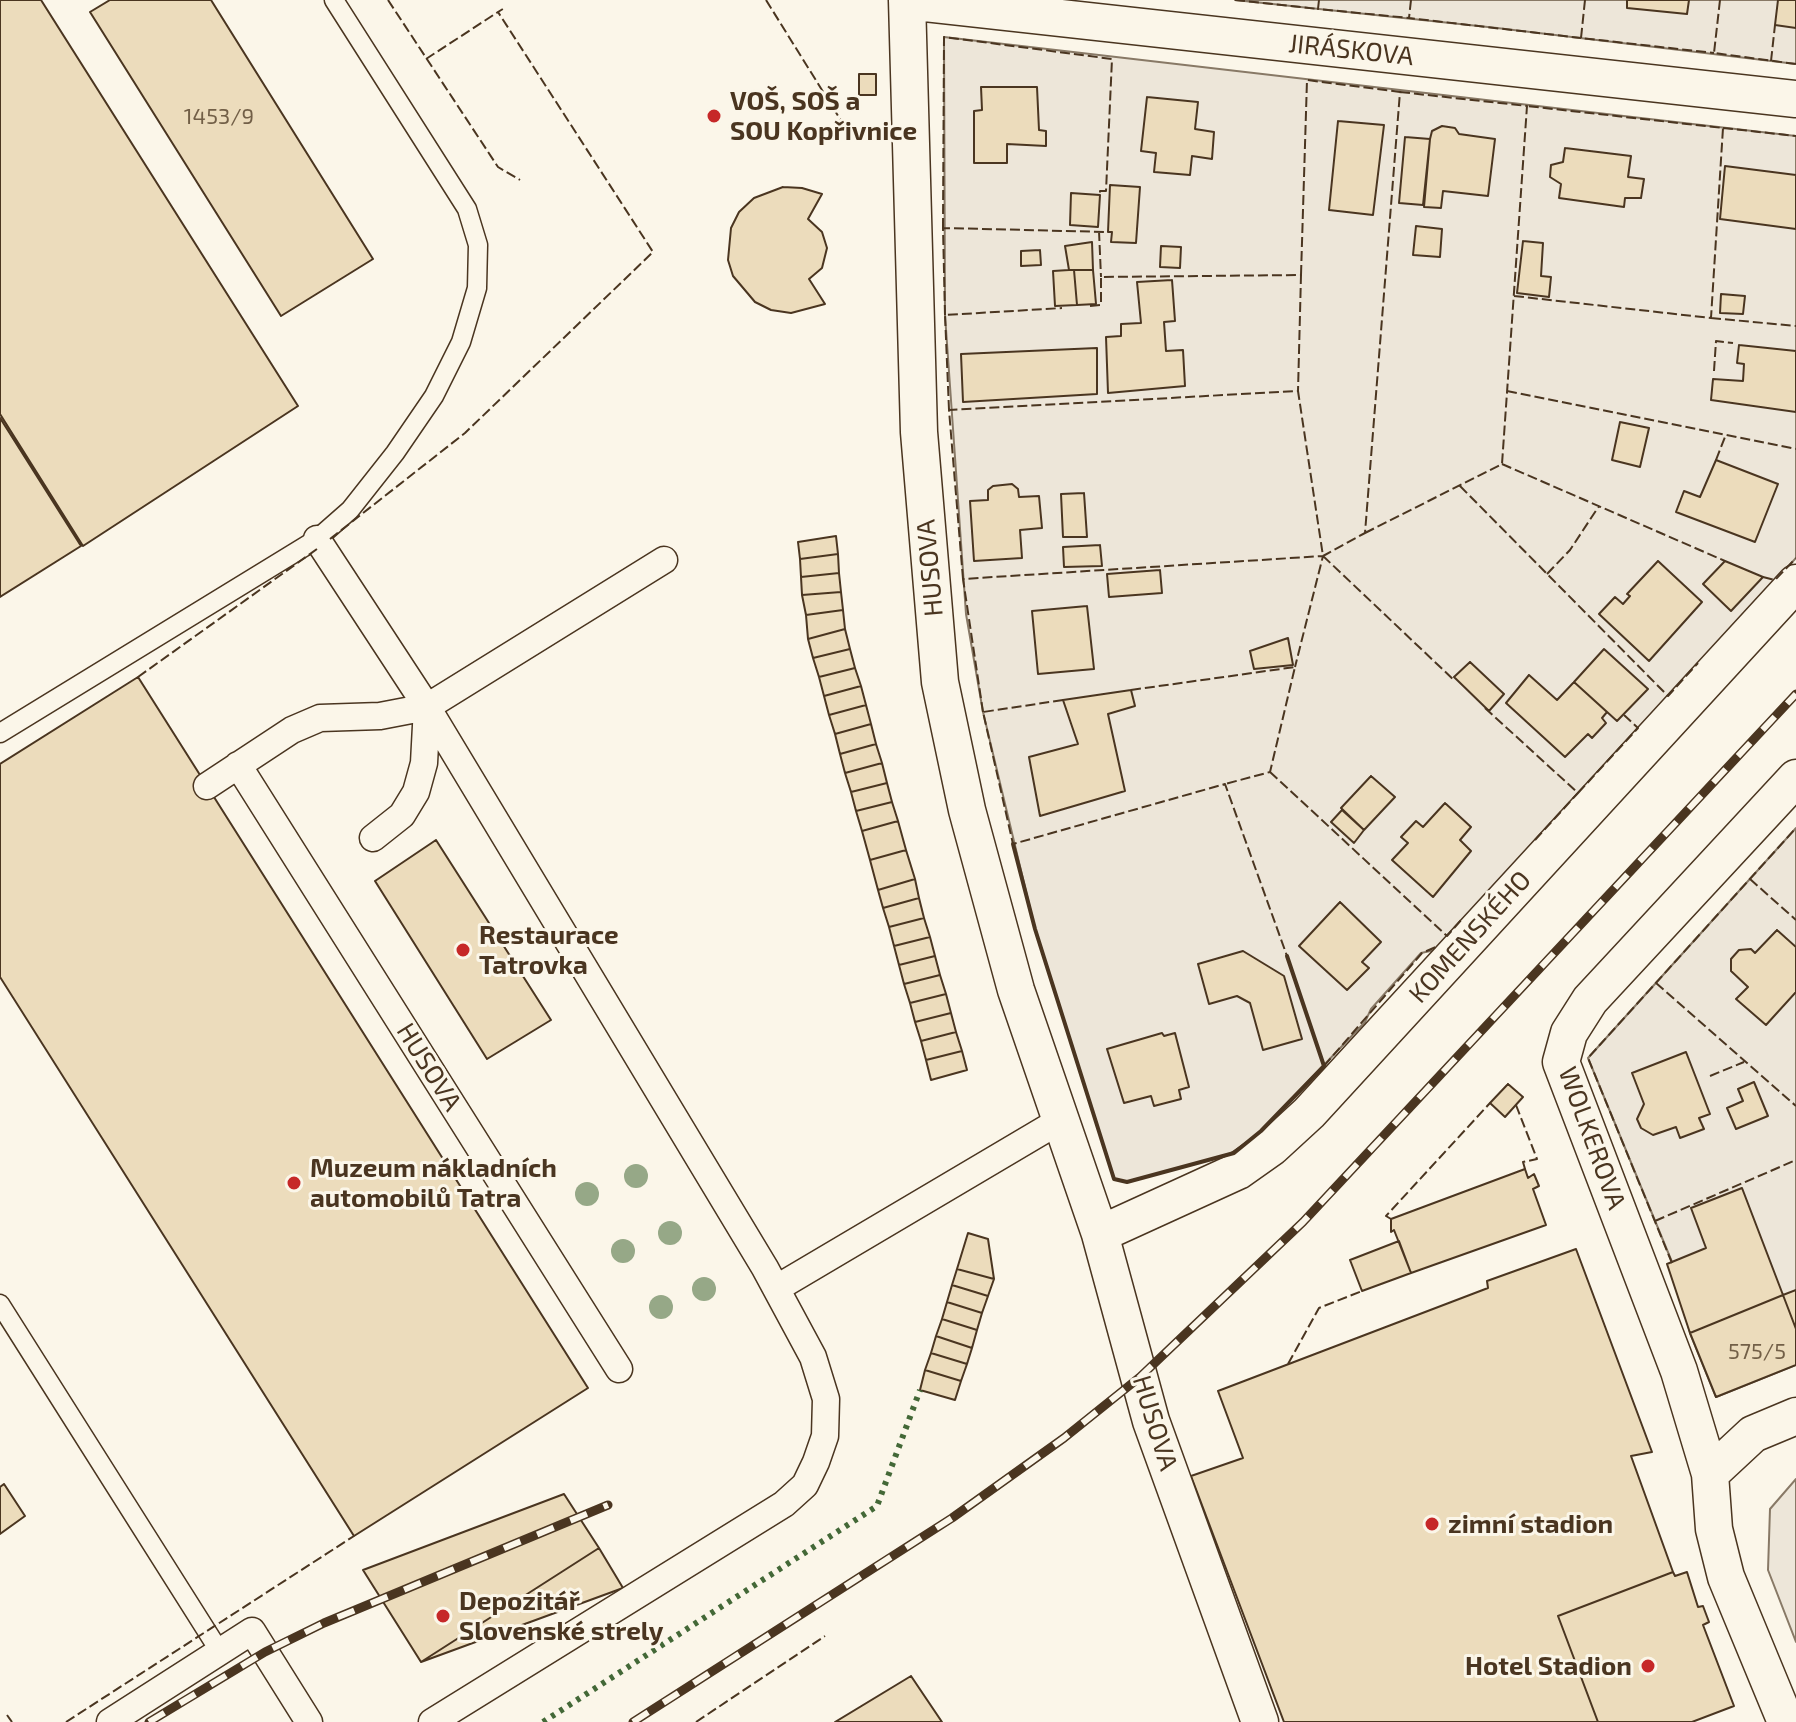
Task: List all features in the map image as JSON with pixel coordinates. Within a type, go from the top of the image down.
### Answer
[{"type":"street","name":"JIRÁSKOVA","points":[[907,0],[1796,99]]},
{"type":"street","name":"HUSOVA","points":[[907,0],[919,432],[940,682],[967,810],[1016,990],[1100,1234],[1151,1421],[1260,1722]]},
{"type":"street","points":[[317,539],[427,707],[777,1288],[813,1357],[826,1399],[825,1436],[805,1485],[784,1504],[432,1722]]},
{"type":"street","points":[[207,786],[292,730],[320,718],[380,716],[427,707],[664,560]]},
{"type":"street","name":"KOMENSKÉHO","points":[[1100,1234],[1238,1171],[1296,1125],[1796,583]]},
{"type":"street","points":[[373,838],[402,815],[416,792],[424,763],[427,707]]},
{"type":"street","name":"HUSOVA","points":[[238,765],[619,1369]]},
{"type":"street","name":"WOLKEROVA","points":[[1786,1722],[1726,1577],[1714,1529],[1710,1474],[1679,1371],[1561,1062],[1569,1033],[1590,1000],[1796,778]]},
{"type":"street","points":[[777,1288],[1061,1120]]},
{"type":"street","points":[[1710,1474],[1753,1434],[1796,1416]]},
{"type":"street","points":[[110,1722],[252,1631],[309,1722]]},
{"type":"lane","points":[[0,733],[317,539],[350,510],[434,396],[461,342],[477,288],[478,245],[467,209],[334,0]]},
{"type":"lane","points":[[0,1304],[220,1652]]},
{"type":"shaded area","points":[[1235,0],[1796,0],[1796,64],[1497,28]]},
{"type":"shaded area","points":[[944,37],[1796,136],[1796,558],[1435,950],[1421,953],[1371,1009],[1365,1022],[1261,1131],[1234,1153],[1127,1182],[1114,1179],[1035,929],[983,712],[966,614],[945,315]]},
{"type":"shaded area","points":[[1796,828],[1796,1365],[1716,1397],[1690,1333],[1672,1262],[1588,1058]]},
{"type":"shaded area","points":[[1796,1479],[1796,1642],[1768,1570],[1770,1509]]},
{"type":"building","points":[[0,0],[41,0],[298,406],[83,546],[0,414]]},
{"type":"building","points":[[110,0],[211,0],[373,259],[281,316],[90,12]]},
{"type":"building","points":[[1627,0],[1689,0],[1687,14],[1627,8]]},
{"type":"building","points":[[1778,0],[1796,0],[1796,28],[1775,25]]},
{"type":"building","points":[[859,74],[876,74],[876,95],[859,95]]},
{"type":"building","points":[[981,87],[1037,87],[1039,130],[1046,131],[1046,146],[1007,144],[1007,163],[974,163],[974,111],[982,110]]},
{"type":"building","points":[[1147,97],[1198,102],[1195,129],[1214,132],[1212,159],[1192,156],[1190,175],[1154,172],[1156,153],[1141,151]]},
{"type":"building","points":[[1338,121],[1384,125],[1373,215],[1329,210]]},
{"type":"building","points":[[1442,126],[1455,128],[1459,134],[1495,139],[1488,196],[1443,191],[1441,208],[1424,207],[1430,139],[1432,131]]},
{"type":"building","points":[[1405,137],[1430,139],[1423,205],[1399,203]]},
{"type":"building","points":[[1565,148],[1631,156],[1628,177],[1644,179],[1641,198],[1625,198],[1624,207],[1559,198],[1561,184],[1550,177],[1551,165],[1563,162]]},
{"type":"building","points":[[1725,166],[1796,175],[1796,229],[1720,219]]},
{"type":"building","points":[[1110,185],[1140,187],[1136,243],[1111,242],[1112,232],[1108,232]]},
{"type":"building","points":[[783,187],[822,194],[808,219],[822,232],[827,248],[822,268],[809,279],[825,304],[791,313],[771,310],[755,302],[733,276],[728,260],[731,228],[739,212],[754,198]]},
{"type":"building","points":[[1071,193],[1100,195],[1098,227],[1070,225]]},
{"type":"building","points":[[1416,226],[1442,229],[1440,257],[1413,255]]},
{"type":"building","points":[[1523,241],[1543,243],[1541,276],[1551,277],[1549,297],[1517,293]]},
{"type":"building","points":[[1092,242],[1093,270],[1069,270],[1065,246]]},
{"type":"building","points":[[1161,246],[1181,247],[1180,268],[1160,267]]},
{"type":"building","points":[[1040,250],[1041,265],[1021,266],[1021,251]]},
{"type":"building","points":[[1074,270],[1077,305],[1055,306],[1053,271]]},
{"type":"building","points":[[1074,270],[1093,270],[1096,304],[1077,305]]},
{"type":"building","points":[[1172,280],[1175,321],[1164,322],[1166,351],[1183,350],[1185,386],[1108,393],[1106,337],[1121,336],[1121,324],[1141,323],[1137,282]]},
{"type":"building","points":[[1721,294],[1745,296],[1743,314],[1720,313]]},
{"type":"building","points":[[1739,345],[1796,351],[1796,412],[1711,400],[1713,379],[1743,381],[1744,364],[1737,363]]},
{"type":"building","points":[[1097,348],[1097,394],[963,402],[961,354]]},
{"type":"building","points":[[0,418],[81,546],[0,597]]},
{"type":"building","points":[[1620,422],[1649,428],[1640,467],[1612,460]]},
{"type":"building","points":[[1716,460],[1778,484],[1755,542],[1676,512],[1684,491],[1700,497]]},
{"type":"building","points":[[1012,484],[1018,489],[1019,497],[1039,496],[1042,528],[1020,530],[1022,558],[974,561],[970,501],[988,500],[988,490],[993,486]]},
{"type":"building","points":[[1084,493],[1087,537],[1063,537],[1061,494]]},
{"type":"building","points":[[836,536],[838,554],[800,559],[798,542]]},
{"type":"building","points":[[1100,545],[1102,566],[1064,567],[1063,547]]},
{"type":"building","points":[[838,554],[839,573],[801,577],[800,559]]},
{"type":"building","points":[[1658,561],[1702,602],[1649,661],[1599,614],[1615,597],[1623,604],[1630,596],[1627,594]]},
{"type":"building","points":[[1725,561],[1763,577],[1731,611],[1703,584]]},
{"type":"building","points":[[1160,570],[1162,593],[1109,597],[1107,574]]},
{"type":"building","points":[[839,573],[841,592],[802,595],[801,577]]},
{"type":"building","points":[[841,592],[843,610],[806,615],[802,595]]},
{"type":"building","points":[[1087,606],[1094,669],[1038,674],[1032,611]]},
{"type":"building","points":[[843,610],[845,629],[808,639],[806,615]]},
{"type":"building","points":[[845,629],[850,649],[813,658],[808,639]]},
{"type":"building","points":[[1288,638],[1293,665],[1254,669],[1250,651]]},
{"type":"building","points":[[850,649],[855,668],[819,677],[813,658]]},
{"type":"building","points":[[1604,649],[1648,689],[1617,721],[1574,682]]},
{"type":"building","points":[[1470,662],[1504,694],[1489,711],[1454,677]]},
{"type":"building","points":[[855,668],[861,686],[824,696],[819,677]]},
{"type":"building","points":[[1529,675],[1557,700],[1574,682],[1607,712],[1602,718],[1606,723],[1592,738],[1588,734],[1565,757],[1506,703]]},
{"type":"building","name":"Muzeum nákladních automobilů Tatra","points":[[138,677],[588,1388],[354,1536],[0,977],[0,764]]},
{"type":"building","points":[[861,686],[866,705],[829,715],[824,696]]},
{"type":"building","points":[[1131,690],[1135,706],[1108,714],[1125,791],[1040,816],[1029,757],[1078,744],[1063,700]]},
{"type":"building","points":[[866,705],[871,724],[835,734],[829,715]]},
{"type":"building","points":[[871,724],[876,744],[840,754],[835,734]]},
{"type":"building","points":[[876,744],[882,763],[845,773],[840,754]]},
{"type":"building","points":[[882,763],[887,783],[851,792],[845,773]]},
{"type":"building","points":[[1371,776],[1395,797],[1364,830],[1341,808]]},
{"type":"building","points":[[887,783],[892,802],[856,811],[851,792]]},
{"type":"building","points":[[892,802],[898,821],[862,831],[856,811]]},
{"type":"building","points":[[1445,803],[1471,827],[1460,840],[1471,851],[1433,897],[1392,860],[1408,843],[1401,837],[1416,821],[1423,827]]},
{"type":"building","points":[[1342,810],[1364,830],[1354,843],[1331,822]]},
{"type":"building","points":[[898,821],[906,850],[870,860],[862,831]]},
{"type":"building","name":"Restaurace Tatrovka","points":[[436,840],[551,1020],[487,1059],[375,881]]},
{"type":"building","points":[[906,850],[915,879],[878,890],[870,860]]},
{"type":"building","points":[[915,879],[919,898],[883,908],[878,890]]},
{"type":"building","points":[[919,898],[924,918],[889,927],[883,908]]},
{"type":"building","points":[[1340,902],[1381,942],[1362,962],[1369,968],[1347,990],[1299,946]]},
{"type":"building","points":[[924,918],[930,937],[894,946],[889,927]]},
{"type":"building","points":[[1777,930],[1796,947],[1796,992],[1766,1025],[1736,999],[1748,987],[1731,971],[1731,959],[1739,950],[1751,949],[1755,953]]},
{"type":"building","points":[[930,937],[935,956],[899,965],[894,946]]},
{"type":"building","points":[[1243,951],[1284,976],[1302,1039],[1263,1050],[1250,1003],[1237,996],[1209,1004],[1198,964]]},
{"type":"building","points":[[935,956],[940,975],[904,984],[899,965]]},
{"type":"building","points":[[940,975],[946,994],[910,1003],[904,984]]},
{"type":"building","points":[[946,994],[951,1013],[915,1022],[910,1003]]},
{"type":"building","points":[[951,1013],[956,1032],[921,1041],[915,1022]]},
{"type":"building","points":[[956,1032],[962,1051],[926,1060],[921,1041]]},
{"type":"building","points":[[1162,1033],[1164,1036],[1175,1033],[1189,1087],[1179,1090],[1181,1099],[1154,1106],[1151,1096],[1124,1103],[1107,1049]]},
{"type":"building","points":[[962,1051],[967,1070],[931,1080],[926,1060]]},
{"type":"building","points":[[1686,1052],[1710,1114],[1699,1118],[1704,1129],[1680,1138],[1676,1127],[1653,1135],[1641,1128],[1637,1119],[1644,1104],[1632,1073]]},
{"type":"building","points":[[1754,1082],[1768,1116],[1736,1129],[1727,1108],[1743,1101],[1738,1089]]},
{"type":"building","points":[[1508,1084],[1523,1097],[1505,1117],[1490,1103]]},
{"type":"building","points":[[1525,1169],[1528,1178],[1534,1174],[1539,1186],[1533,1189],[1546,1225],[1411,1273],[1394,1230],[1391,1232],[1391,1219]]},
{"type":"building","points":[[1742,1188],[1783,1295],[1690,1333],[1667,1264],[1706,1248],[1691,1208]]},
{"type":"building","points":[[968,1233],[988,1239],[994,1279],[957,1269]]},
{"type":"building","points":[[1399,1241],[1411,1273],[1362,1291],[1350,1260]]},
{"type":"building","name":"zimní stadion","points":[[1576,1249],[1652,1452],[1631,1456],[1673,1572],[1558,1616],[1598,1722],[1284,1722],[1191,1476],[1243,1458],[1218,1391],[1488,1288],[1487,1281]]},
{"type":"building","points":[[957,1269],[994,1279],[988,1296],[952,1285]]},
{"type":"building","points":[[952,1285],[988,1296],[982,1313],[947,1302]]},
{"type":"building","points":[[1796,1290],[1796,1329],[1783,1295]]},
{"type":"building","points":[[1783,1295],[1796,1329],[1796,1365],[1716,1397],[1690,1333]]},
{"type":"building","points":[[947,1302],[982,1313],[977,1330],[942,1319]]},
{"type":"building","points":[[942,1319],[977,1330],[972,1348],[936,1336]]},
{"type":"building","points":[[936,1336],[972,1348],[967,1364],[931,1353]]},
{"type":"building","points":[[931,1353],[967,1364],[961,1381],[925,1370]]},
{"type":"building","points":[[925,1370],[961,1381],[955,1400],[920,1390]]},
{"type":"building","points":[[4,1484],[25,1516],[0,1534],[0,1487]]},
{"type":"building","name":"Depozitář Slovenské strely","points":[[564,1494],[599,1548],[421,1662],[363,1570]]},
{"type":"building","points":[[599,1548],[623,1588],[421,1662]]},
{"type":"building","name":"Hotel Stadion","points":[[1673,1572],[1675,1576],[1687,1572],[1698,1607],[1703,1606],[1709,1622],[1703,1625],[1734,1706],[1692,1722],[1598,1722],[1558,1616]]},
{"type":"building","points":[[911,1676],[942,1722],[835,1722]]},
{"type":"railway","points":[[633,1722],[952,1518],[1064,1438],[1140,1377],[1303,1222],[1796,694]]},
{"type":"railway","points":[[149,1722],[265,1652],[324,1623],[608,1505]]},
{"type":"hedge","points":[[543,1722],[877,1506],[920,1390]]},
{"type":"fence","points":[[388,0],[498,167],[520,180]]},
{"type":"fence","points":[[766,0],[845,127]]},
{"type":"fence","points":[[1235,0],[1318,9]]},
{"type":"fence","points":[[1319,0],[1318,9],[1409,18]]},
{"type":"fence","points":[[1411,0],[1409,18],[1581,38]]},
{"type":"fence","points":[[1585,0],[1581,38],[1714,53]]},
{"type":"fence","points":[[1720,0],[1714,53],[1796,64]]},
{"type":"fence","points":[[330,539],[465,433],[653,252],[498,12],[506,7]]},
{"type":"fence","points":[[426,59],[498,12]]},
{"type":"fence","points":[[1771,61],[1775,25]]},
{"type":"fence","points":[[943,228],[944,37],[1112,59],[1106,191],[1100,191],[1100,195]]},
{"type":"fence","points":[[1301,275],[1307,80],[1400,92],[1365,533],[1323,556]]},
{"type":"fence","points":[[1365,533],[1502,464],[1527,106],[1400,92]]},
{"type":"fence","points":[[1514,296],[1711,318],[1723,128],[1527,106]]},
{"type":"fence","points":[[1723,128],[1796,136]]},
{"type":"fence","points":[[945,315],[943,228],[1108,232]]},
{"type":"fence","points":[[1099,231],[1101,277]]},
{"type":"fence","points":[[1090,306],[1101,305],[1101,277],[1301,275],[1298,391]]},
{"type":"fence","points":[[949,410],[945,315],[1062,308]]},
{"type":"fence","points":[[1711,318],[1796,326]]},
{"type":"fence","points":[[1714,371],[1716,341],[1733,343]]},
{"type":"fence","points":[[963,579],[949,410],[1298,391],[1323,556],[1455,681]]},
{"type":"fence","points":[[1507,391],[1796,449]]},
{"type":"fence","points":[[1716,460],[1725,437]]},
{"type":"fence","points":[[1502,464],[1725,561]]},
{"type":"fence","points":[[1460,486],[1668,696],[1698,663]]},
{"type":"fence","points":[[1547,574],[1570,550],[1599,506]]},
{"type":"fence","points":[[138,677],[317,549]]},
{"type":"fence","points":[[983,712],[963,579],[1323,556],[1295,667]]},
{"type":"fence","points":[[1763,577],[1775,580],[1796,558]]},
{"type":"fence","points":[[1131,690],[1295,667],[1270,772],[1225,784]]},
{"type":"fence","points":[[1063,700],[983,712],[1013,844],[1225,784],[1287,956]]},
{"type":"fence","points":[[1485,708],[1578,793],[1638,728],[1624,715]]},
{"type":"fence","points":[[1270,772],[1447,936],[1462,919]]},
{"type":"fence","points":[[1535,840],[1578,793]]},
{"type":"fence","points":[[1672,1263],[1588,1058],[1796,828]]},
{"type":"fence","points":[[1750,879],[1796,920]]},
{"type":"fence","points":[[1324,1066],[1422,953],[1438,946]]},
{"type":"fence","points":[[1656,983],[1796,1106]]},
{"type":"fence","points":[[1710,1076],[1744,1062]]},
{"type":"fence","points":[[1391,1219],[1386,1216],[1490,1103]]},
{"type":"fence","points":[[1516,1105],[1537,1159],[1523,1162],[1525,1169]]},
{"type":"fence","points":[[1655,1221],[1796,1160]]},
{"type":"fence","points":[[1288,1364],[1319,1308],[1362,1291]]},
{"type":"fence","points":[[66,1722],[354,1536]]},
{"type":"fence","points":[[696,1722],[825,1636]]},
{"type":"fence","points":[[7,1715],[12,1722]]},
{"type":"wall","points":[[1013,844],[1035,929],[1114,1179],[1127,1182],[1234,1153],[1261,1131],[1324,1066],[1287,956]]},
{"type":"place","name":"VOŠ, SOŠ a SOU Kopřivnice","points":[[714,116]]},
{"type":"place","name":"Restaurace Tatrovka","points":[[463,950]]},
{"type":"place","name":"Muzeum nákladních automobilů Tatra","points":[[294,1183]]},
{"type":"place","name":"zimní stadion","points":[[1432,1524]]},
{"type":"place","name":"Depozitář Slovenské strely","points":[[443,1616]]},
{"type":"place","name":"Hotel Stadion","points":[[1648,1666]]}]
